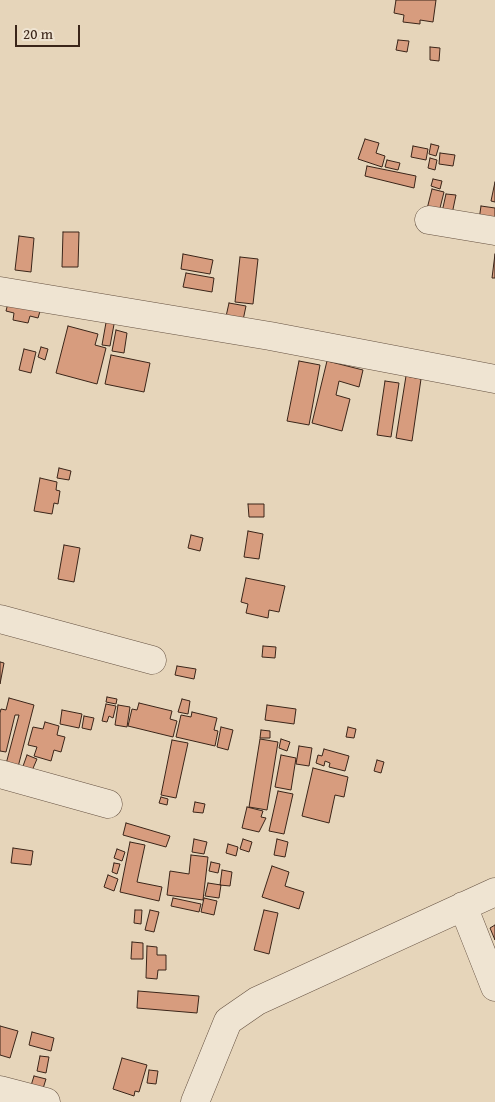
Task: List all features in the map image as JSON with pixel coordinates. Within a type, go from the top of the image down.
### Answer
[{"type":"street","points":[[429,220],[495,231]]},
{"type":"street","points":[[0,290],[270,336],[495,379]]},
{"type":"street","points":[[0,619],[152,660]]},
{"type":"street","points":[[0,774],[108,804]]},
{"type":"street","points":[[195,1102],[228,1021],[257,1001],[495,892]]},
{"type":"street","points":[[463,906],[495,986]]},
{"type":"street","points":[[0,1090],[46,1102]]},
{"type":"building","points":[[396,0],[436,0],[433,22],[420,20],[420,24],[403,22],[404,15],[394,13]]},
{"type":"building","points":[[398,40],[409,41],[407,52],[396,50]]},
{"type":"building","points":[[430,47],[440,48],[439,61],[430,60]]},
{"type":"building","points":[[365,139],[379,143],[376,153],[385,156],[382,167],[358,159]]},
{"type":"building","points":[[431,144],[439,146],[436,156],[429,154]]},
{"type":"building","points":[[413,146],[428,149],[426,160],[411,157]]},
{"type":"building","points":[[440,153],[455,155],[453,166],[439,164]]},
{"type":"building","points":[[430,158],[437,160],[435,170],[428,168]]},
{"type":"building","points":[[387,160],[400,163],[398,170],[385,167]]},
{"type":"building","points":[[367,166],[416,176],[414,188],[365,176]]},
{"type":"building","points":[[433,179],[442,181],[440,189],[431,186]]},
{"type":"building","points":[[495,182],[495,202],[491,201]]},
{"type":"building","points":[[432,189],[444,192],[439,212],[427,209]]},
{"type":"building","points":[[446,194],[456,195],[452,214],[442,212]]},
{"type":"building","points":[[481,206],[495,208],[495,222],[479,220]]},
{"type":"building","points":[[63,232],[79,232],[78,267],[62,267]]},
{"type":"building","points":[[19,236],[34,238],[31,272],[15,270]]},
{"type":"building","points":[[183,254],[213,260],[210,274],[181,269]]},
{"type":"building","points":[[495,254],[495,278],[492,278]]},
{"type":"building","points":[[240,257],[258,259],[253,304],[235,302]]},
{"type":"building","points":[[186,273],[214,278],[212,292],[183,287]]},
{"type":"building","points":[[9,299],[41,308],[38,318],[30,316],[28,323],[13,320],[14,313],[6,311]]},
{"type":"building","points":[[229,303],[246,306],[242,325],[225,321]]},
{"type":"building","points":[[107,317],[115,319],[110,346],[102,345]]},
{"type":"building","points":[[68,326],[98,334],[95,345],[106,348],[97,384],[56,373]]},
{"type":"building","points":[[116,330],[127,333],[124,353],[112,351]]},
{"type":"building","points":[[41,347],[48,349],[45,360],[38,357]]},
{"type":"building","points":[[24,349],[36,352],[31,373],[19,370]]},
{"type":"building","points":[[111,355],[150,363],[144,392],[105,384]]},
{"type":"building","points":[[299,361],[320,365],[309,425],[287,421]]},
{"type":"building","points":[[327,361],[363,370],[359,387],[339,381],[336,395],[350,399],[342,431],[312,423]]},
{"type":"building","points":[[406,376],[421,379],[412,441],[396,438]]},
{"type":"building","points":[[385,381],[399,383],[391,437],[377,435]]},
{"type":"building","points":[[59,468],[71,471],[69,480],[57,478]]},
{"type":"building","points":[[40,478],[57,482],[56,490],[60,491],[58,504],[54,503],[52,514],[34,511]]},
{"type":"building","points":[[248,504],[264,504],[264,517],[249,517]]},
{"type":"building","points":[[248,531],[263,534],[259,559],[244,557]]},
{"type":"building","points":[[191,535],[203,538],[200,551],[188,548]]},
{"type":"building","points":[[64,545],[80,548],[74,582],[58,579]]},
{"type":"building","points":[[246,578],[285,586],[279,612],[269,610],[268,618],[246,613],[248,604],[241,602]]},
{"type":"building","points":[[263,646],[276,647],[275,658],[262,657]]},
{"type":"building","points":[[0,662],[4,663],[0,684]]},
{"type":"building","points":[[177,666],[196,669],[194,679],[175,675]]},
{"type":"building","points":[[107,697],[117,699],[116,704],[106,702]]},
{"type":"building","points":[[9,698],[34,705],[18,767],[6,764],[19,715],[15,715],[6,752],[0,751],[0,713],[1,709],[6,710]]},
{"type":"building","points":[[182,699],[190,701],[188,714],[178,712]]},
{"type":"building","points":[[139,703],[172,711],[170,719],[177,721],[173,737],[128,726],[132,709],[137,710]]},
{"type":"building","points":[[106,704],[116,706],[113,718],[109,716],[107,722],[102,721]]},
{"type":"building","points":[[118,705],[130,707],[127,727],[115,725]]},
{"type":"building","points":[[267,705],[296,709],[294,724],[265,720]]},
{"type":"building","points":[[62,710],[82,714],[79,728],[60,724]]},
{"type":"building","points":[[192,712],[217,718],[214,730],[218,731],[215,746],[176,737],[181,715],[191,717]]},
{"type":"building","points":[[84,716],[94,718],[91,730],[82,728]]},
{"type":"building","points":[[45,722],[59,726],[57,735],[65,737],[61,752],[54,750],[51,761],[34,756],[37,747],[28,745],[33,727],[43,729]]},
{"type":"building","points":[[221,727],[233,730],[228,750],[217,747]]},
{"type":"building","points":[[348,727],[356,729],[354,738],[346,737]]},
{"type":"building","points":[[261,730],[270,731],[270,738],[260,738]]},
{"type":"building","points":[[260,739],[278,742],[267,810],[249,807]]},
{"type":"building","points":[[281,739],[290,742],[287,751],[279,748]]},
{"type":"building","points":[[172,740],[188,743],[176,798],[161,795]]},
{"type":"building","points":[[299,746],[312,748],[309,766],[296,764]]},
{"type":"building","points":[[324,749],[349,756],[345,771],[329,767],[330,763],[325,761],[324,766],[316,763],[318,755],[322,756]]},
{"type":"building","points":[[27,755],[37,759],[31,773],[22,769]]},
{"type":"building","points":[[281,755],[296,758],[291,790],[275,787]]},
{"type":"building","points":[[377,760],[384,762],[381,773],[374,771]]},
{"type":"building","points":[[313,768],[348,777],[344,797],[335,795],[329,823],[302,816]]},
{"type":"building","points":[[278,791],[293,794],[284,834],[269,831]]},
{"type":"building","points":[[161,797],[168,799],[167,805],[159,803]]},
{"type":"building","points":[[195,802],[205,804],[203,813],[193,812]]},
{"type":"building","points":[[247,807],[263,811],[261,817],[266,818],[259,832],[242,828]]},
{"type":"building","points":[[126,823],[170,836],[166,847],[123,835]]},
{"type":"building","points":[[194,839],[207,842],[204,854],[192,852]]},
{"type":"building","points":[[243,839],[252,842],[249,852],[240,849]]},
{"type":"building","points":[[277,839],[288,842],[285,857],[274,855]]},
{"type":"building","points":[[130,842],[145,845],[137,882],[162,887],[159,901],[120,892]]},
{"type":"building","points":[[228,844],[238,847],[236,856],[226,853]]},
{"type":"building","points":[[13,848],[33,851],[31,865],[11,863]]},
{"type":"building","points":[[117,849],[125,852],[122,861],[114,858]]},
{"type":"building","points":[[191,855],[208,857],[203,900],[167,895],[170,871],[189,874]]},
{"type":"building","points":[[211,862],[220,864],[218,873],[209,871]]},
{"type":"building","points":[[114,863],[120,864],[117,874],[112,872]]},
{"type":"building","points":[[272,866],[289,872],[285,886],[304,892],[299,909],[262,897]]},
{"type":"building","points":[[222,870],[232,872],[230,886],[220,885]]},
{"type":"building","points":[[108,875],[118,879],[114,891],[104,887]]},
{"type":"building","points":[[208,883],[221,885],[219,898],[205,896]]},
{"type":"building","points":[[173,898],[201,904],[199,912],[171,906]]},
{"type":"building","points":[[204,898],[217,901],[214,915],[201,912]]},
{"type":"building","points":[[135,910],[142,910],[141,924],[134,923]]},
{"type":"building","points":[[150,910],[159,912],[154,932],[145,930]]},
{"type":"building","points":[[264,910],[278,913],[269,954],[254,950]]},
{"type":"building","points":[[495,925],[495,940],[490,928]]},
{"type":"building","points":[[132,942],[143,943],[143,959],[131,959]]},
{"type":"building","points":[[147,946],[157,947],[157,955],[166,955],[166,970],[158,970],[157,979],[146,978]]},
{"type":"building","points":[[138,991],[199,996],[197,1013],[137,1008]]},
{"type":"building","points":[[0,1026],[18,1031],[10,1058],[0,1055]]},
{"type":"building","points":[[32,1032],[54,1038],[51,1051],[29,1045]]},
{"type":"building","points":[[40,1056],[49,1057],[46,1073],[37,1071]]},
{"type":"building","points":[[122,1058],[147,1065],[139,1092],[135,1091],[134,1096],[113,1089]]},
{"type":"building","points":[[149,1070],[158,1071],[156,1084],[147,1083]]},
{"type":"building","points":[[34,1076],[46,1079],[41,1095],[29,1092]]}]
